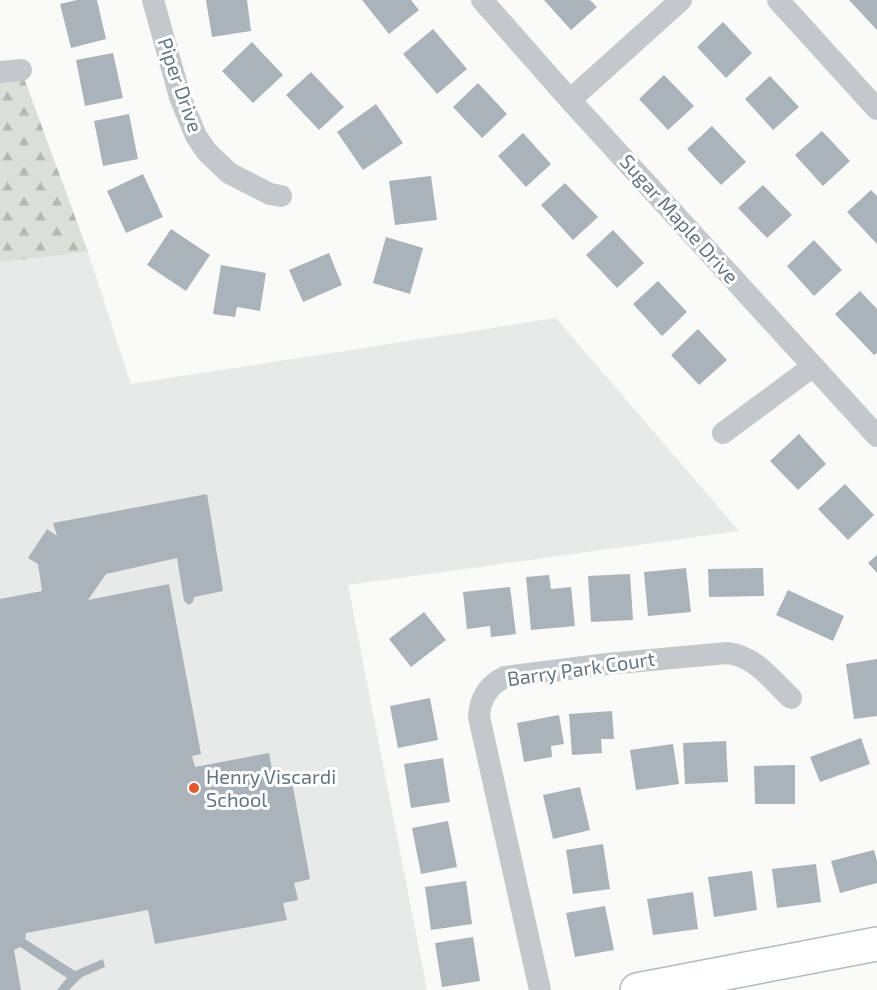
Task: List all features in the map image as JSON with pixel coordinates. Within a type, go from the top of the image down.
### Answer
[{"type":"main road","points":[[637,990],[674,987],[877,944]]},
{"type":"street","name":"Piper Drive","points":[[153,0],[180,97],[196,136],[207,152],[229,173],[270,194],[281,196]]},
{"type":"street","name":"Sugar Maple Drive","points":[[482,0],[570,100],[877,436]]},
{"type":"street","points":[[570,100],[681,0]]},
{"type":"street","points":[[778,0],[877,109]]},
{"type":"street","points":[[723,433],[812,367]]},
{"type":"street","name":"Barry Park Court","points":[[540,990],[479,717],[485,693],[496,681],[505,677],[607,664],[727,653],[743,656],[760,667],[791,698]]},
{"type":"shaded area","name":"Henry Viscardi School","points":[[88,252],[131,384],[556,318],[739,531],[348,585],[427,990],[0,990],[0,262]]},
{"type":"green space","points":[[21,70],[88,252],[0,262],[0,72]]},
{"type":"building","points":[[77,0],[97,0],[106,39],[71,48],[60,4]]},
{"type":"building","points":[[206,0],[247,0],[251,31],[212,37]]},
{"type":"building","points":[[362,0],[411,0],[419,10],[389,34]]},
{"type":"building","points":[[544,0],[590,0],[597,7],[571,30]]},
{"type":"building","points":[[849,0],[877,0],[877,30]]},
{"type":"building","points":[[723,22],[752,53],[726,78],[697,47]]},
{"type":"building","points":[[433,29],[467,69],[437,94],[403,54]]},
{"type":"building","points":[[252,42],[283,75],[253,103],[222,71]]},
{"type":"building","points":[[113,53],[123,98],[85,106],[76,60]]},
{"type":"building","points":[[311,72],[344,107],[319,130],[286,95]]},
{"type":"building","points":[[664,75],[694,106],[668,130],[639,99]]},
{"type":"building","points":[[770,76],[799,107],[773,130],[745,99]]},
{"type":"building","points":[[478,83],[507,114],[482,138],[453,107]]},
{"type":"building","points":[[376,104],[403,143],[363,170],[337,132]]},
{"type":"building","points":[[129,114],[138,159],[103,166],[94,121]]},
{"type":"building","points":[[712,126],[746,162],[721,185],[687,149]]},
{"type":"building","points":[[822,131],[850,161],[823,186],[795,155]]},
{"type":"building","points":[[523,133],[551,164],[526,187],[498,156]]},
{"type":"building","points":[[143,174],[163,217],[126,233],[107,191]]},
{"type":"building","points":[[431,176],[437,220],[395,225],[389,181]]},
{"type":"building","points":[[565,183],[598,217],[573,240],[541,205]]},
{"type":"building","points":[[763,185],[792,215],[767,238],[738,208]]},
{"type":"building","points":[[871,190],[877,196],[877,244],[847,212]]},
{"type":"building","points":[[171,229],[210,255],[186,291],[147,265]]},
{"type":"building","points":[[613,230],[644,263],[617,288],[586,255]]},
{"type":"building","points":[[386,237],[423,248],[410,294],[373,283]]},
{"type":"building","points":[[814,240],[842,270],[814,296],[787,266]]},
{"type":"building","points":[[329,253],[342,285],[303,302],[289,270]]},
{"type":"building","points":[[221,265],[266,273],[260,311],[237,307],[235,317],[213,314]]},
{"type":"building","points":[[658,281],[687,312],[662,336],[633,304]]},
{"type":"building","points":[[860,291],[877,309],[877,353],[874,355],[835,314]]},
{"type":"building","points":[[698,329],[727,360],[699,385],[671,355]]},
{"type":"building","points":[[799,434],[826,464],[798,490],[770,461]]},
{"type":"building","points":[[845,484],[874,515],[848,540],[818,509]]},
{"type":"building","points":[[207,494],[223,591],[194,597],[193,602],[189,605],[184,601],[177,558],[106,574],[88,600],[169,584],[201,754],[192,756],[195,767],[269,753],[273,774],[290,771],[310,879],[294,883],[298,900],[283,903],[287,920],[155,944],[148,910],[26,933],[25,939],[75,971],[103,959],[105,967],[82,977],[69,990],[57,990],[67,978],[20,947],[14,950],[21,990],[0,990],[0,599],[42,591],[38,564],[28,558],[47,529],[57,536],[53,523]]},
{"type":"building","points":[[877,555],[877,573],[868,563]]},
{"type":"building","points":[[686,568],[691,612],[648,616],[644,572]]},
{"type":"building","points":[[763,568],[764,596],[709,597],[708,569]]},
{"type":"building","points":[[630,574],[633,620],[591,622],[588,576]]},
{"type":"building","points":[[549,575],[551,589],[571,587],[575,626],[531,630],[526,577]]},
{"type":"building","points":[[510,587],[516,634],[491,637],[490,626],[467,629],[463,592]]},
{"type":"building","points":[[788,590],[844,616],[833,641],[776,615]]},
{"type":"building","points":[[424,612],[446,640],[411,667],[389,639]]},
{"type":"building","points":[[877,659],[877,716],[854,719],[846,664]]},
{"type":"building","points":[[430,698],[438,740],[398,748],[390,706]]},
{"type":"building","points":[[612,711],[614,739],[601,739],[602,753],[572,755],[569,714]]},
{"type":"building","points":[[559,715],[564,744],[551,746],[552,757],[524,762],[517,723]]},
{"type":"building","points":[[861,738],[870,764],[820,782],[810,757]]},
{"type":"building","points":[[726,741],[728,782],[685,784],[683,743]]},
{"type":"building","points":[[673,744],[679,784],[636,790],[630,750]]},
{"type":"building","points":[[443,758],[450,802],[411,808],[404,764]]},
{"type":"building","points":[[795,765],[795,804],[755,804],[754,766]]},
{"type":"building","points":[[580,787],[590,830],[553,839],[543,795]]},
{"type":"building","points":[[448,821],[457,867],[421,874],[412,828]]},
{"type":"building","points":[[603,844],[610,889],[573,894],[566,850]]},
{"type":"building","points":[[874,850],[877,861],[877,883],[840,893],[831,861]]},
{"type":"building","points":[[816,864],[821,902],[777,908],[772,869]]},
{"type":"building","points":[[752,871],[757,910],[714,917],[708,877]]},
{"type":"building","points":[[466,881],[472,924],[431,930],[425,887]]},
{"type":"building","points":[[693,892],[698,929],[653,935],[647,899]]},
{"type":"building","points":[[605,906],[614,950],[575,957],[566,913]]},
{"type":"building","points":[[473,937],[480,981],[442,987],[435,943]]},
{"type":"place","name":"Henry Viscardi School","points":[[194,788]]}]
